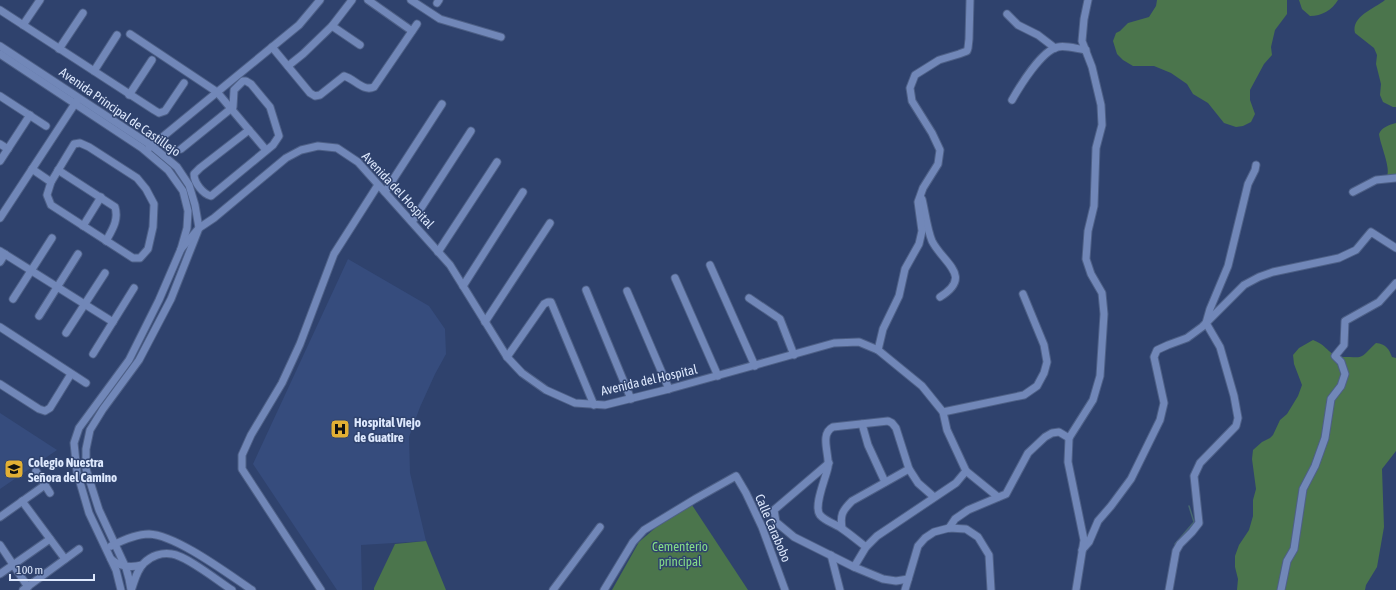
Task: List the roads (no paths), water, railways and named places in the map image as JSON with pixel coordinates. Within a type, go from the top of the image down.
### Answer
[{"type":"street","points":[[22,25],[40,0]]},
{"type":"street","points":[[149,149],[298,25],[320,0]]},
{"type":"street","points":[[288,66],[303,54],[332,26],[352,0]]},
{"type":"street","points":[[368,0],[412,31]]},
{"type":"street","points":[[411,0],[440,20],[501,37]]},
{"type":"street","points":[[878,350],[883,329],[899,296],[905,269],[919,244],[922,231],[918,202],[923,188],[938,164],[940,150],[932,133],[912,101],[910,88],[915,75],[940,60],[967,51],[969,39],[970,0]]},
{"type":"street","points":[[1076,590],[1084,540],[1071,483],[1068,462],[1069,438],[1093,400],[1100,376],[1104,314],[1102,293],[1091,274],[1086,259],[1088,231],[1094,206],[1096,148],[1102,125],[1101,105],[1092,67],[1082,41],[1084,19],[1088,0]]},
{"type":"street","points":[[0,10],[159,112],[165,111],[184,82]]},
{"type":"street","points":[[59,49],[83,13]]},
{"type":"street","points":[[1007,14],[1018,25],[1038,35],[1055,48]]},
{"type":"street","points":[[272,47],[307,90],[315,96],[320,96],[344,76],[364,88],[371,88],[374,87],[416,24]]},
{"type":"street","points":[[332,26],[360,45]]},
{"type":"street","points":[[130,34],[217,92],[266,150]]},
{"type":"street","points":[[94,71],[117,35]]},
{"type":"street","name":"Avenida Principal de Castillejo","points":[[0,46],[177,167],[189,185],[196,205],[199,228],[171,299],[139,360],[90,430],[86,449],[86,469],[99,510],[125,566],[131,590]]},
{"type":"street","points":[[1012,100],[1032,69],[1055,48],[1059,46],[1086,50]]},
{"type":"street","name":"Avenida Principal de Castillejo","points":[[0,54],[77,100]]},
{"type":"street","points":[[129,94],[152,60]]},
{"type":"street","points":[[181,149],[234,104],[234,90],[243,81],[251,84],[270,107],[279,133],[278,139],[211,196],[205,194],[194,178],[194,174],[248,130]]},
{"type":"street","points":[[0,96],[46,126]]},
{"type":"street","points":[[0,218],[77,100]]},
{"type":"street","points":[[385,192],[442,104]]},
{"type":"street","points":[[0,161],[30,115]]},
{"type":"street","points":[[412,222],[471,131]]},
{"type":"street","points":[[80,143],[89,147],[137,178],[146,189],[154,204],[153,227],[148,249],[140,258],[134,258],[51,205],[46,196],[51,182],[58,170],[74,144],[80,143]]},
{"type":"street","points":[[0,144],[8,149]]},
{"type":"street","name":"Avenida del Hospital","points":[[180,249],[199,228],[214,218],[286,158],[301,150],[318,146],[337,148],[358,162],[450,265],[507,357],[522,373],[546,390],[575,402],[605,405],[755,366],[834,343],[859,342],[878,350],[922,386],[943,412],[947,430],[966,471],[998,497]]},
{"type":"street","name":"Avenida Principal de Castillejo","points":[[121,590],[116,570],[89,513],[77,472],[74,443],[79,428],[128,360],[160,300],[187,228],[188,212],[183,191],[168,170],[149,149]]},
{"type":"street","points":[[438,252],[497,162]]},
{"type":"street","points":[[1169,590],[1176,551],[1198,523],[1194,476],[1200,463],[1236,426],[1238,418],[1234,396],[1220,346],[1206,323],[1210,308],[1228,266],[1248,184],[1256,165]]},
{"type":"street","points":[[32,169],[51,182]]},
{"type":"street","points":[[58,170],[115,207],[115,225],[106,241]]},
{"type":"street","points":[[1353,192],[1376,180],[1396,178]]},
{"type":"street","points":[[321,590],[242,469],[242,455],[251,435],[282,383],[300,344],[334,254],[378,185]]},
{"type":"street","points":[[463,286],[523,192]]},
{"type":"street","points":[[921,194],[932,240],[956,274],[954,285],[948,292],[940,297]]},
{"type":"street","points":[[83,226],[101,197]]},
{"type":"street","points":[[188,212],[190,220],[199,228]]},
{"type":"street","points":[[485,322],[550,223]]},
{"type":"street","points":[[1082,550],[1089,542],[1098,521],[1131,479],[1160,420],[1164,403],[1154,357],[1157,350],[1187,338],[1206,323],[1244,285],[1259,277],[1273,272],[1339,258],[1356,250],[1371,232],[1396,248]]},
{"type":"street","points":[[13,299],[52,238]]},
{"type":"street","points":[[0,262],[2,253],[113,322]]},
{"type":"street","points":[[39,316],[78,254]]},
{"type":"street","points":[[710,265],[755,366]]},
{"type":"street","points":[[66,333],[105,273]]},
{"type":"street","points":[[675,278],[718,376]]},
{"type":"street","points":[[1281,590],[1287,561],[1294,549],[1303,489],[1316,466],[1325,438],[1332,399],[1342,386],[1345,374],[1341,362],[1335,356],[1344,345],[1346,321],[1379,302],[1396,284]]},
{"type":"street","points":[[93,354],[134,288]]},
{"type":"street","points":[[586,290],[631,398]]},
{"type":"street","points":[[627,291],[670,389]]},
{"type":"street","points":[[943,412],[1024,395],[1037,386],[1044,373],[1047,362],[1044,345],[1023,294]]},
{"type":"street","points":[[748,298],[780,319],[794,355]]},
{"type":"street","points":[[507,357],[544,304],[551,302],[594,405]]},
{"type":"street","points":[[0,327],[86,383]]},
{"type":"street","points":[[0,384],[39,409],[46,411],[50,408],[71,374]]},
{"type":"street","points":[[866,547],[842,528],[820,515],[818,509],[819,498],[826,476],[828,463],[826,443],[827,432],[830,429],[833,427],[888,421],[894,425],[909,469],[918,483],[934,497]]},
{"type":"street","points":[[862,424],[868,445],[885,482]]},
{"type":"street","points":[[949,528],[955,519],[968,510],[1006,494],[1028,453],[1046,437],[1052,433],[1059,432],[1069,438]]},
{"type":"street","points":[[828,463],[774,510],[776,522],[794,536],[854,567],[883,579],[896,581],[908,579]]},
{"type":"street","points":[[842,528],[840,517],[845,508],[852,501],[909,469]]},
{"type":"street","points":[[36,471],[50,493]]},
{"type":"street","points":[[854,567],[866,547],[877,536],[956,482],[966,471]]},
{"type":"street","name":"Calle Carabobo","points":[[604,590],[633,542],[644,530],[736,476],[762,527],[785,590]]},
{"type":"street","points":[[0,517],[45,485]]},
{"type":"street","points":[[22,501],[65,559]]},
{"type":"street","points":[[762,527],[776,522]]},
{"type":"street","points":[[553,590],[600,527]]},
{"type":"street","points":[[905,590],[918,546],[925,538],[934,532],[949,528],[966,529],[978,537],[989,555],[991,590]]},
{"type":"street","points":[[105,548],[143,535],[151,534],[166,537],[199,555],[252,590]]},
{"type":"street","points":[[0,574],[50,539]]},
{"type":"street","points":[[0,545],[26,588],[79,549]]},
{"type":"street","points":[[131,590],[137,573],[142,565],[152,556],[165,553],[180,556],[232,590]]},
{"type":"street","points":[[831,555],[840,590]]},
{"type":"street","points":[[110,557],[115,563],[125,566],[142,565]]},
{"type":"waterway","points":[[1175,544],[1194,522],[1189,506]]},
{"type":"waterway","points":[[1175,575],[1178,558]]},
{"type":"place","name":"Hospital Viejo de Guatire","points":[[340,429]]},
{"type":"place","name":"Colegio Nuestra Señora del Camino","points":[[14,469]]},
{"type":"park label","name":"Cementerio principal","points":[[680,554]]}]
